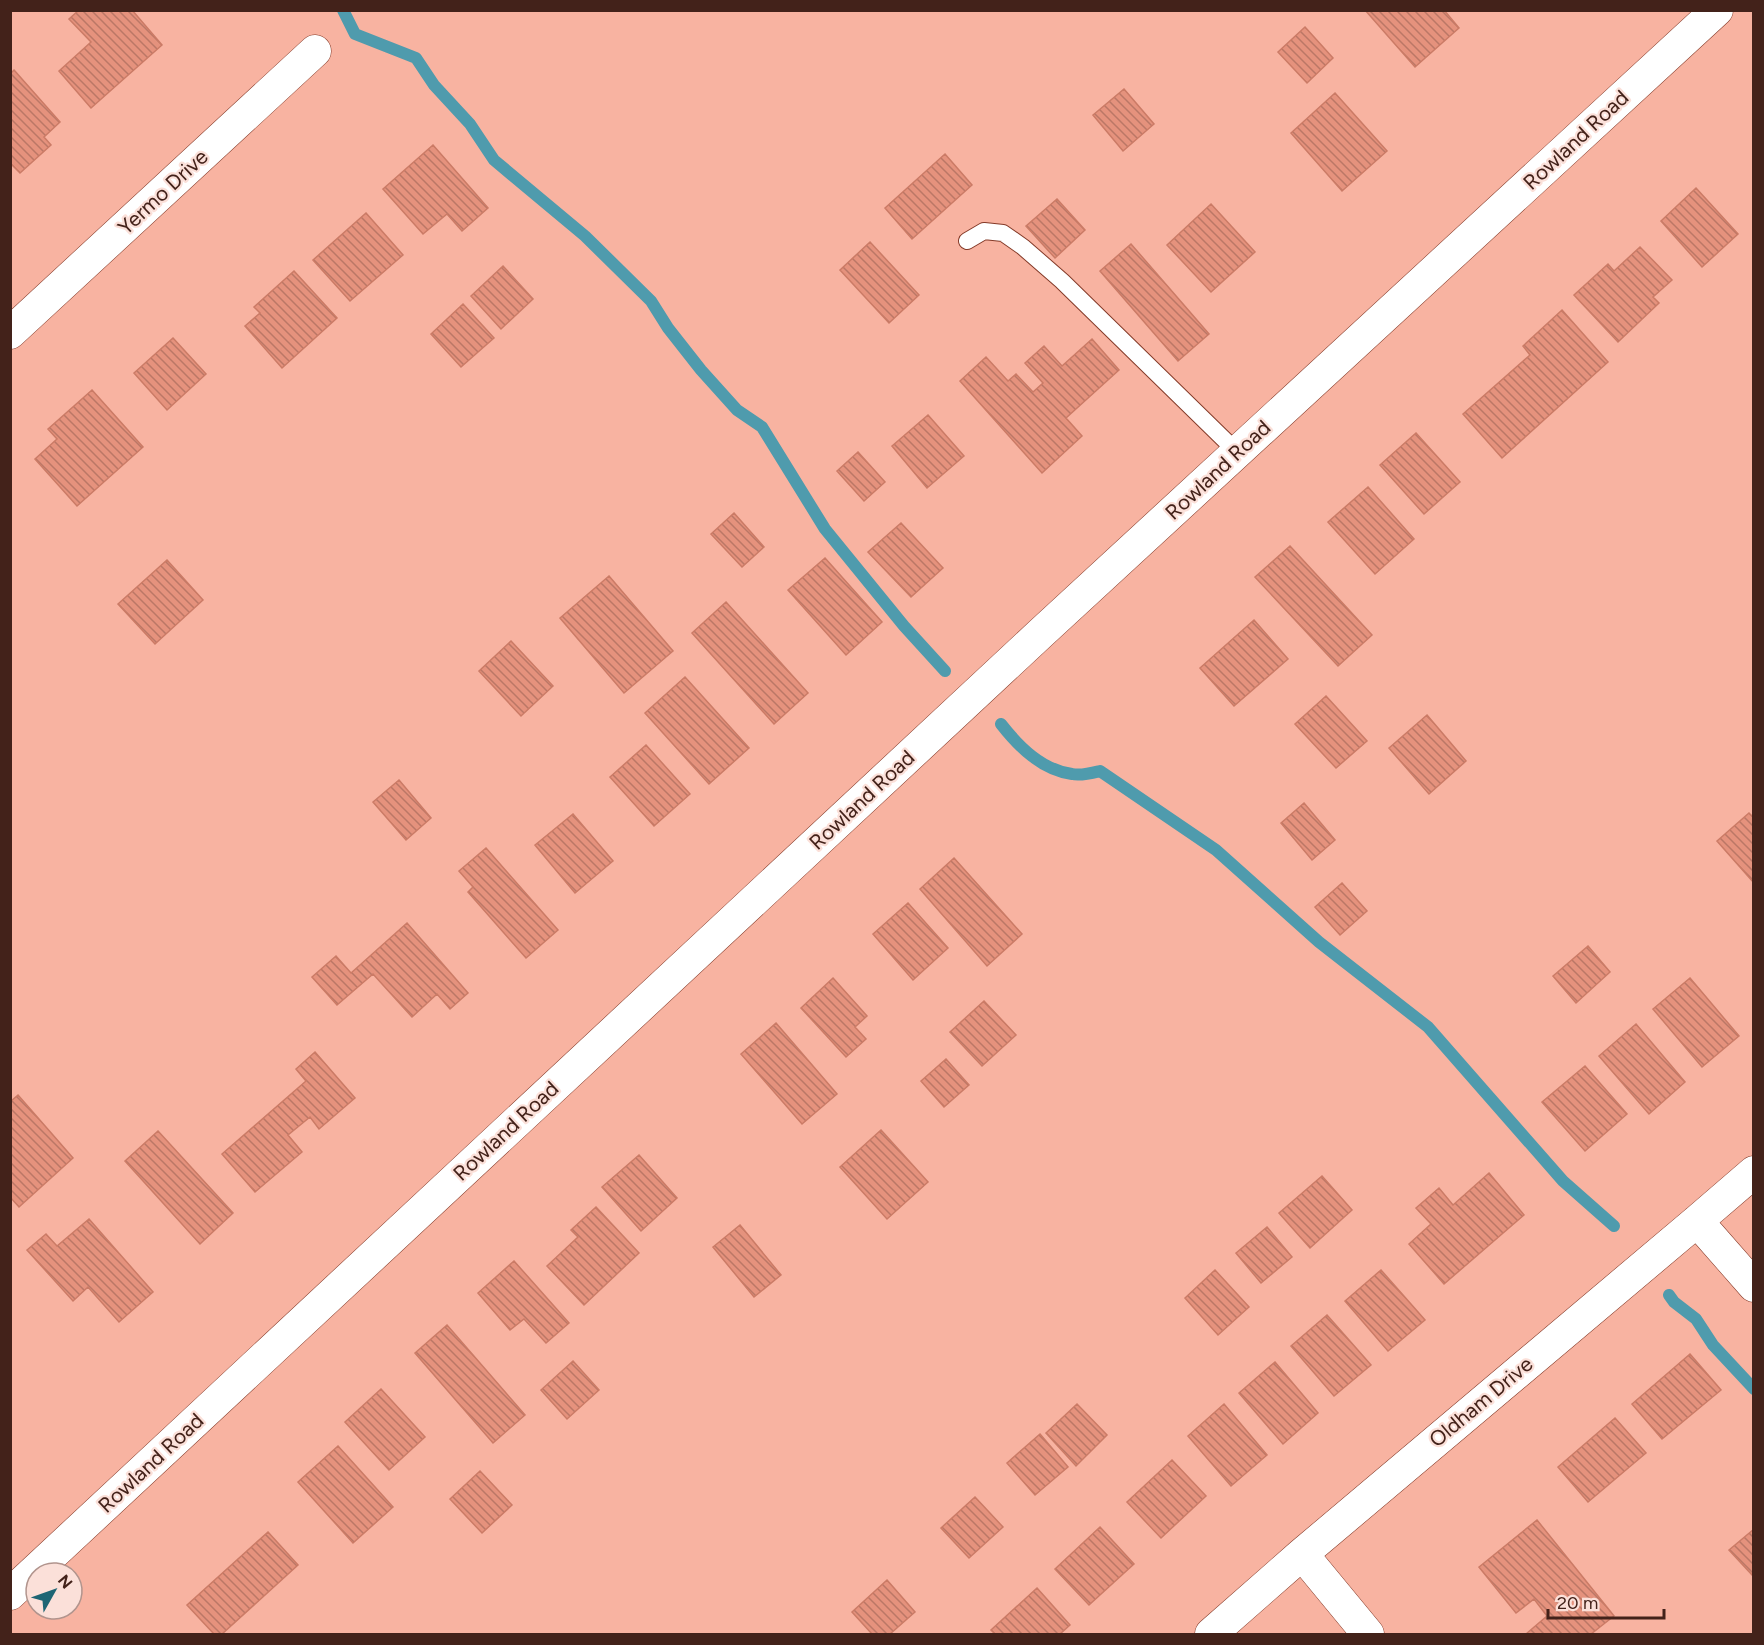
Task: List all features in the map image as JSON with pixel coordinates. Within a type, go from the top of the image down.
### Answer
[{"type":"street","name":"Rowland Road","points":[[10,1593],[1237,452],[1717,10]]},
{"type":"street","name":"Yermo Drive","points":[[10,333],[315,51]]},
{"type":"street","name":"Oldham Drive","points":[[1211,1635],[1302,1554],[1754,1172]]},
{"type":"street","points":[[1697,1221],[1754,1286]]},
{"type":"street","points":[[1302,1554],[1368,1635]]},
{"type":"lane","points":[[967,241],[984,231],[1003,233],[1023,247],[1062,281],[1237,452]]},
{"type":"building","points":[[79,10],[132,10],[162,45],[91,108],[59,71],[91,42],[69,19]]},
{"type":"building","points":[[1365,10],[1444,10],[1459,28],[1415,67]]},
{"type":"building","points":[[1305,27],[1333,58],[1307,83],[1278,52]]},
{"type":"building","points":[[14,70],[60,122],[44,137],[51,145],[20,173],[10,163],[10,74]]},
{"type":"building","points":[[1124,89],[1154,124],[1123,151],[1093,115]]},
{"type":"building","points":[[1335,93],[1387,151],[1342,191],[1291,133]]},
{"type":"building","points":[[433,145],[488,208],[462,231],[447,214],[423,234],[383,189]]},
{"type":"building","points":[[945,154],[972,185],[912,239],[885,208]]},
{"type":"building","points":[[1696,188],[1738,234],[1702,267],[1661,221]]},
{"type":"building","points":[[1057,199],[1085,230],[1055,258],[1026,226]]},
{"type":"building","points":[[1211,204],[1255,252],[1211,292],[1167,245]]},
{"type":"building","points":[[366,213],[403,255],[350,301],[313,260]]},
{"type":"building","points":[[870,242],[919,295],[889,323],[840,270]]},
{"type":"building","points":[[1131,244],[1209,334],[1178,361],[1100,271]]},
{"type":"building","points":[[1640,247],[1672,280],[1653,297],[1659,303],[1618,342],[1574,295],[1608,264],[1614,271]]},
{"type":"building","points":[[503,266],[533,299],[501,329],[471,296]]},
{"type":"building","points":[[294,271],[337,318],[282,368],[245,326],[260,313],[254,307]]},
{"type":"building","points":[[463,304],[494,338],[461,367],[431,334]]},
{"type":"building","points":[[1562,310],[1608,362],[1502,458],[1463,414],[1530,355],[1523,346]]},
{"type":"building","points":[[173,338],[206,374],[167,410],[134,373]]},
{"type":"building","points":[[1092,339],[1119,370],[1066,418],[1082,436],[1042,473],[960,381],[986,357],[1008,381],[1016,374],[1033,392],[1043,383],[1025,363],[1044,346],[1062,366]]},
{"type":"building","points":[[92,390],[143,447],[77,506],[35,459],[57,439],[48,429]]},
{"type":"building","points":[[928,415],[964,456],[927,488],[892,446]]},
{"type":"building","points":[[1416,433],[1460,482],[1424,514],[1380,465]]},
{"type":"building","points":[[858,452],[885,482],[864,501],[837,471]]},
{"type":"building","points":[[1368,487],[1414,539],[1375,574],[1328,522]]},
{"type":"building","points":[[734,513],[764,547],[742,567],[711,534]]},
{"type":"building","points":[[901,523],[943,568],[911,597],[868,552]]},
{"type":"building","points":[[1290,546],[1372,635],[1338,666],[1255,577]]},
{"type":"building","points":[[825,558],[882,622],[846,655],[788,590]]},
{"type":"building","points":[[167,560],[203,600],[155,644],[118,604]]},
{"type":"building","points":[[609,576],[673,651],[624,693],[560,618]]},
{"type":"building","points":[[726,602],[808,693],[774,724],[692,633]]},
{"type":"building","points":[[1254,620],[1288,659],[1234,706],[1200,668]]},
{"type":"building","points":[[511,641],[553,686],[521,716],[479,671]]},
{"type":"building","points":[[685,677],[749,748],[709,784],[645,713]]},
{"type":"building","points":[[1326,696],[1367,741],[1336,768],[1295,724]]},
{"type":"building","points":[[1427,715],[1466,761],[1429,794],[1389,748]]},
{"type":"building","points":[[646,745],[690,794],[654,826],[610,777]]},
{"type":"building","points":[[399,780],[431,818],[406,840],[373,802]]},
{"type":"building","points":[[1304,803],[1335,840],[1312,860],[1281,823]]},
{"type":"building","points":[[1749,813],[1754,818],[1754,883],[1717,841]]},
{"type":"building","points":[[573,814],[613,861],[575,893],[535,845]]},
{"type":"building","points":[[486,848],[558,930],[526,958],[468,892],[473,887],[459,871]]},
{"type":"building","points":[[954,858],[1022,934],[987,966],[920,889]]},
{"type":"building","points":[[1342,883],[1367,911],[1340,935],[1315,907]]},
{"type":"building","points":[[908,903],[948,948],[913,980],[873,934]]},
{"type":"building","points":[[407,923],[468,993],[450,1009],[437,994],[412,1017],[373,974],[337,1005],[312,977],[336,956],[351,973]]},
{"type":"building","points":[[1588,946],[1610,972],[1576,1003],[1553,976]]},
{"type":"building","points":[[833,978],[867,1016],[855,1027],[866,1039],[846,1057],[801,1008]]},
{"type":"building","points":[[1690,978],[1739,1036],[1702,1067],[1653,1009]]},
{"type":"building","points":[[984,1001],[1016,1035],[982,1066],[950,1032]]},
{"type":"building","points":[[776,1023],[837,1094],[802,1124],[741,1054]]},
{"type":"building","points":[[1636,1024],[1685,1082],[1649,1114],[1599,1056]]},
{"type":"building","points":[[315,1052],[355,1098],[319,1129],[310,1117],[288,1135],[302,1152],[255,1192],[222,1154],[306,1081],[296,1069]]},
{"type":"building","points":[[946,1059],[969,1085],[944,1107],[921,1081]]},
{"type":"building","points":[[1585,1066],[1627,1114],[1585,1151],[1542,1102]]},
{"type":"building","points":[[18,1095],[73,1158],[19,1207],[10,1197],[10,1102]]},
{"type":"building","points":[[881,1130],[928,1182],[887,1219],[840,1167]]},
{"type":"building","points":[[158,1131],[233,1213],[200,1244],[125,1161]]},
{"type":"building","points":[[639,1155],[677,1198],[641,1231],[602,1187]]},
{"type":"building","points":[[1489,1173],[1524,1215],[1444,1284],[1409,1244],[1431,1224],[1416,1208],[1439,1188],[1453,1205]]},
{"type":"building","points":[[1322,1176],[1352,1210],[1310,1248],[1279,1213]]},
{"type":"building","points":[[596,1207],[639,1253],[584,1305],[547,1266],[578,1237],[571,1230]]},
{"type":"building","points":[[89,1219],[153,1292],[119,1322],[88,1287],[73,1301],[27,1250],[46,1234],[57,1246]]},
{"type":"building","points":[[740,1225],[781,1275],[754,1297],[713,1247]]},
{"type":"building","points":[[1267,1227],[1292,1257],[1261,1283],[1236,1253]]},
{"type":"building","points":[[514,1261],[569,1323],[546,1343],[524,1319],[510,1330],[478,1293]]},
{"type":"building","points":[[1215,1270],[1249,1307],[1218,1335],[1185,1298]]},
{"type":"building","points":[[1381,1270],[1425,1320],[1388,1351],[1345,1301]]},
{"type":"building","points":[[1327,1315],[1371,1365],[1334,1396],[1291,1346]]},
{"type":"building","points":[[447,1325],[525,1415],[493,1443],[415,1353]]},
{"type":"building","points":[[1690,1354],[1721,1390],[1662,1439],[1632,1404]]},
{"type":"building","points":[[573,1361],[599,1390],[567,1419],[541,1390]]},
{"type":"building","points":[[1275,1362],[1318,1413],[1283,1444],[1239,1393]]},
{"type":"building","points":[[381,1389],[425,1437],[389,1470],[345,1422]]},
{"type":"building","points":[[1077,1404],[1107,1435],[1076,1466],[1046,1433]]},
{"type":"building","points":[[1224,1404],[1267,1455],[1231,1486],[1188,1436]]},
{"type":"building","points":[[1615,1418],[1646,1453],[1588,1502],[1558,1467]]},
{"type":"building","points":[[1040,1434],[1068,1467],[1035,1495],[1007,1463]]},
{"type":"building","points":[[338,1446],[393,1507],[353,1543],[298,1482]]},
{"type":"building","points":[[1172,1460],[1206,1496],[1161,1538],[1127,1502]]},
{"type":"building","points":[[480,1471],[512,1505],[482,1533],[450,1499]]},
{"type":"building","points":[[975,1497],[1003,1527],[969,1558],[941,1528]]},
{"type":"building","points":[[1537,1520],[1614,1616],[1591,1634],[1526,1634],[1547,1616],[1534,1599],[1516,1613],[1479,1567]]},
{"type":"building","points":[[1100,1527],[1134,1564],[1089,1605],[1055,1569]]},
{"type":"building","points":[[1754,1529],[1754,1577],[1729,1550]]},
{"type":"building","points":[[268,1532],[298,1565],[222,1634],[214,1634],[187,1605]]},
{"type":"building","points":[[887,1580],[915,1612],[890,1634],[872,1634],[852,1612]]},
{"type":"building","points":[[1037,1588],[1070,1625],[1060,1634],[995,1634],[991,1630]]},
{"type":"waterway","points":[[343,10],[355,34],[416,58],[434,85],[470,124],[494,160],[585,236],[651,301],[668,328],[701,370],[737,410],[762,427],[825,529],[904,626],[945,671]]},
{"type":"waterway","points":[[1001,724],[1023,749],[1051,768],[1075,775],[1100,771],[1216,850],[1319,942],[1428,1027],[1563,1181],[1614,1226]]},
{"type":"waterway","points":[[1669,1295],[1674,1302],[1696,1319],[1713,1345],[1754,1389]]}]
